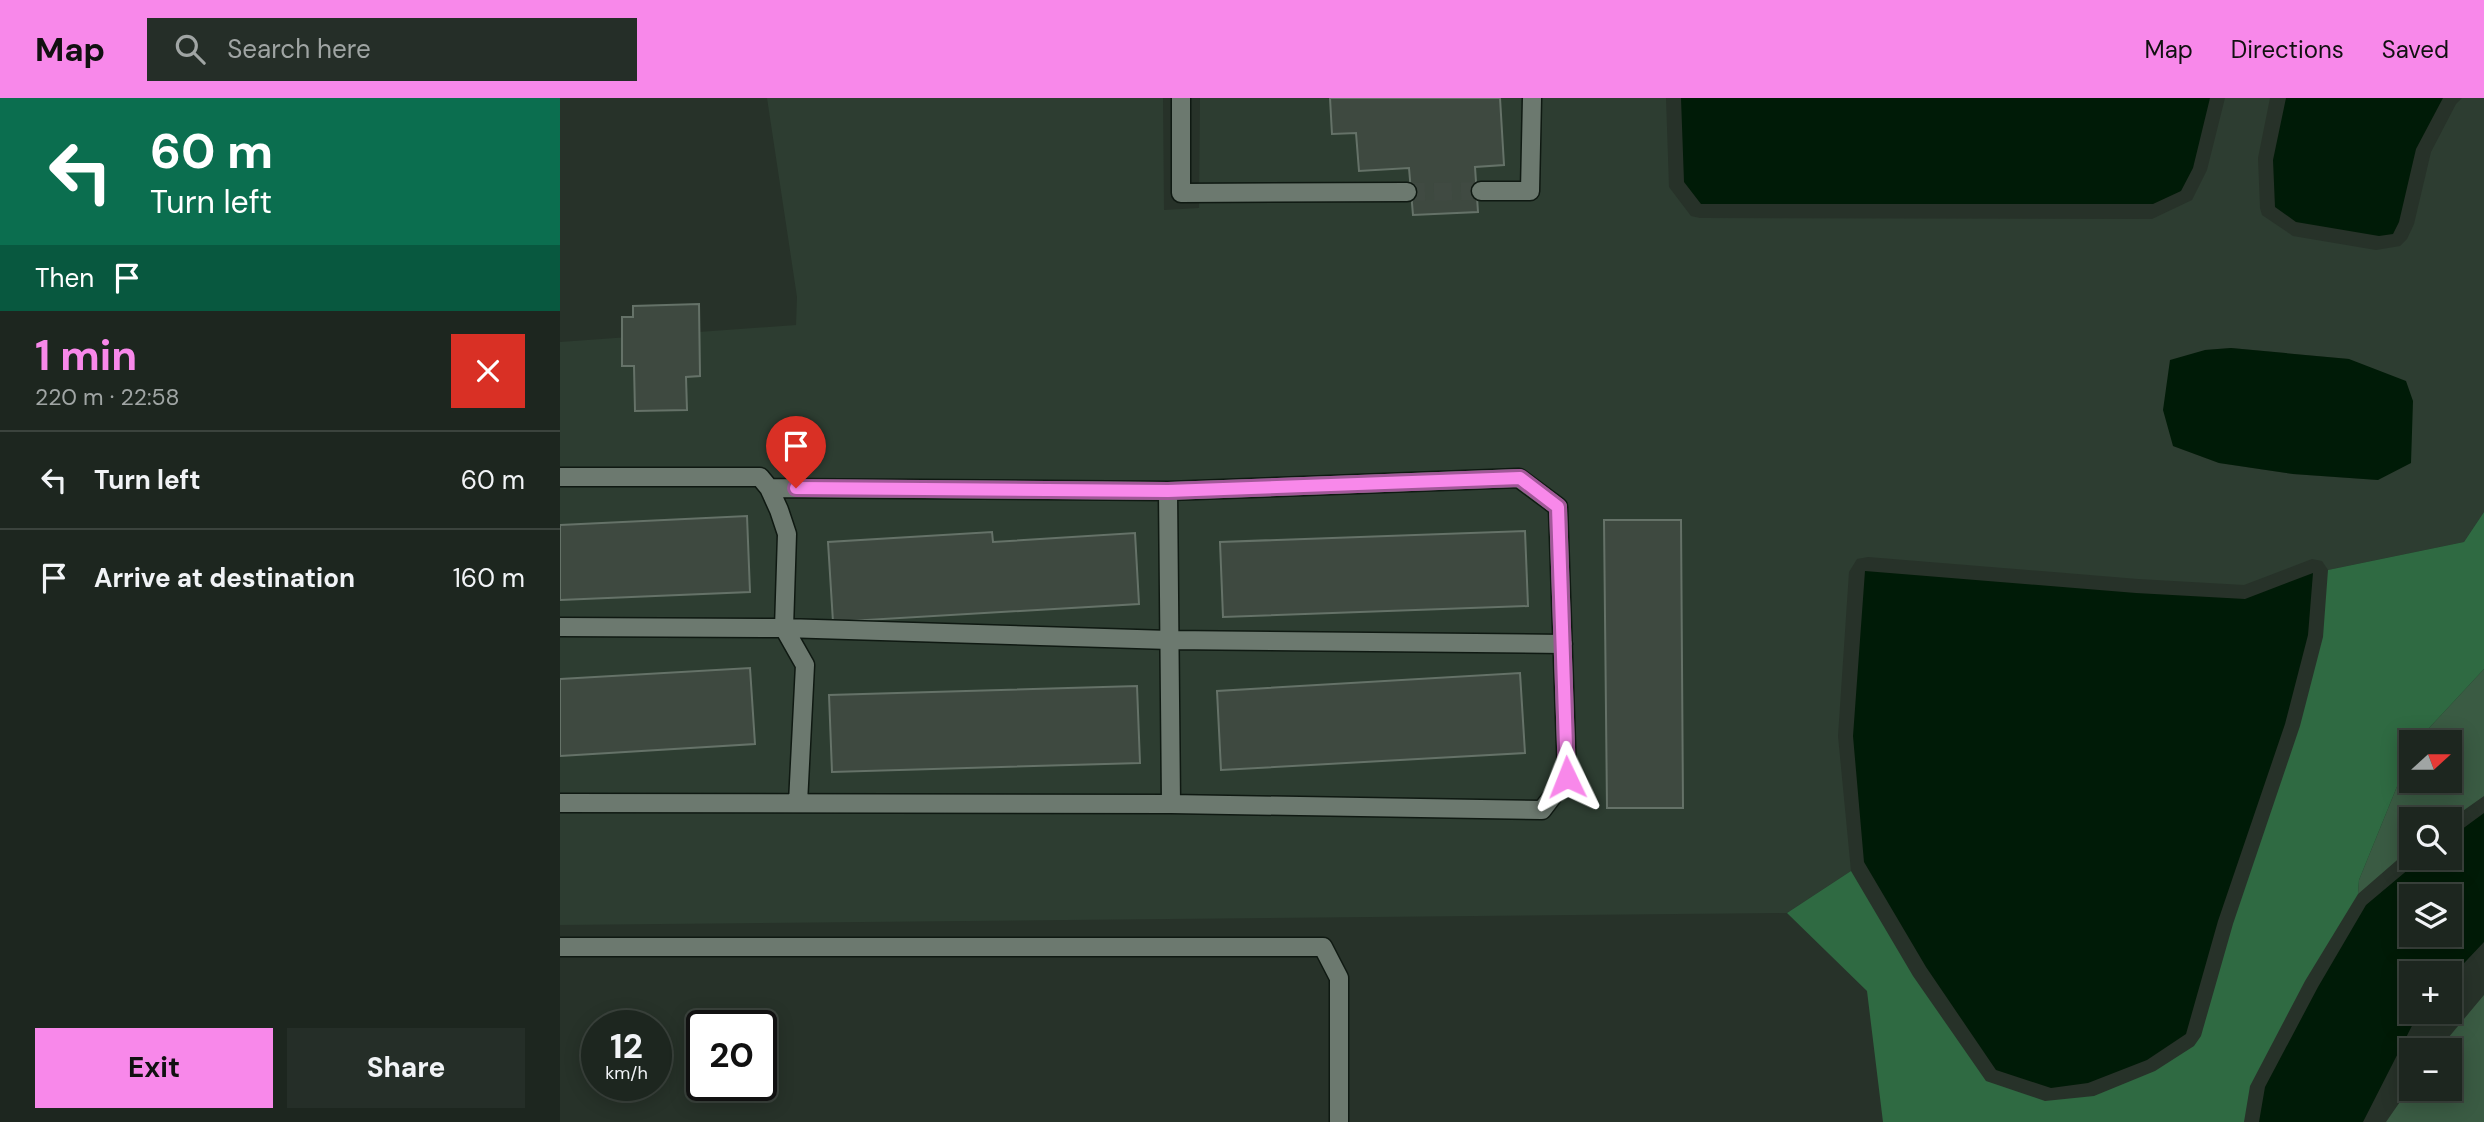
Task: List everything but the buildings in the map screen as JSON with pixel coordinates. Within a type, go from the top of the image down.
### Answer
[{"type":"street","points":[[1181,98],[1181,193],[1408,192]]},
{"type":"street","points":[[1481,191],[1531,191],[1532,98]]},
{"type":"street","points":[[560,477],[760,477],[769,488],[787,534],[784,628],[805,664],[798,803]]},
{"type":"street","points":[[560,803],[1171,804],[1542,810],[1567,777],[1558,507],[1520,478],[1168,491],[769,488]]},
{"type":"street","points":[[1168,491],[1171,804]]},
{"type":"street","points":[[560,627],[784,628],[1169,640],[1563,644]]},
{"type":"street","points":[[560,947],[1323,947],[1339,978],[1339,1122]]},
{"type":"shaded area","points":[[767,98],[1163,98],[1164,210],[1199,208],[1200,98],[1666,98],[1669,187],[1691,216],[2152,219],[2192,200],[2207,170],[2225,98],[2270,98],[2258,158],[2262,215],[2293,236],[2376,250],[2400,246],[2407,239],[2414,224],[2431,152],[2456,104],[2462,98],[2484,98],[2484,512],[2464,542],[2328,570],[2322,561],[2312,559],[2244,585],[1868,557],[1857,559],[1849,572],[1838,736],[1851,871],[1787,913],[560,925],[560,342],[796,325],[797,297]],"holes":[[[2231,348],[2349,359],[2378,480],[2293,474],[2219,463],[2173,446],[2205,350]]]},
{"type":"shaded area","points":[[1681,98],[2210,98],[2193,168],[2181,191],[2153,204],[1701,204],[1684,182]]},
{"type":"shaded area","points":[[2286,98],[2443,98],[2416,149],[2399,222],[2393,234],[2379,236],[2296,222],[2275,207],[2273,160]]},
{"type":"shaded area","points":[[2231,348],[2349,359],[2406,381],[2413,401],[2411,463],[2378,480],[2293,474],[2219,463],[2173,446],[2163,410],[2170,360],[2205,350]]},
{"type":"shaded area","points":[[1865,571],[2245,599],[2313,573],[2308,635],[2285,724],[2218,921],[2186,1034],[2147,1060],[2088,1083],[2051,1088],[1996,1070],[1926,967],[1864,862],[1853,736]]},
{"type":"shaded area","points":[[2484,669],[2484,796],[2462,812],[2462,807],[2399,807],[2399,858],[2358,894],[2359,880],[2399,782],[2399,793],[2462,793],[2462,730],[2427,730]]},
{"type":"shaded area","points":[[2484,813],[2484,942],[2462,965],[2462,961],[2399,961],[2399,1024],[2413,1024],[2406,1038],[2399,1038],[2399,1051],[2363,1122],[2259,1122],[2265,1087],[2318,987],[2366,905],[2408,870],[2462,870],[2462,829]]},
{"type":"shaded area","points":[[2484,995],[2484,1122],[2386,1122],[2401,1101],[2462,1101],[2462,1038],[2448,1038]]},
{"type":"green space","points":[[2484,512],[2484,669],[2427,730],[2399,730],[2399,782],[2359,880],[2358,894],[2305,981],[2250,1086],[2244,1122],[1883,1122],[1867,991],[1787,913],[1851,871],[1913,976],[1986,1081],[2045,1101],[2094,1096],[2155,1071],[2194,1046],[2201,1036],[2233,924],[2300,726],[2323,637],[2328,570],[2464,542]]},
{"type":"tunnel","points":[[1407,192],[1481,191]]},
{"type":"route","points":[[796,488],[1168,491],[1520,478],[1558,507],[1567,777]]}]
